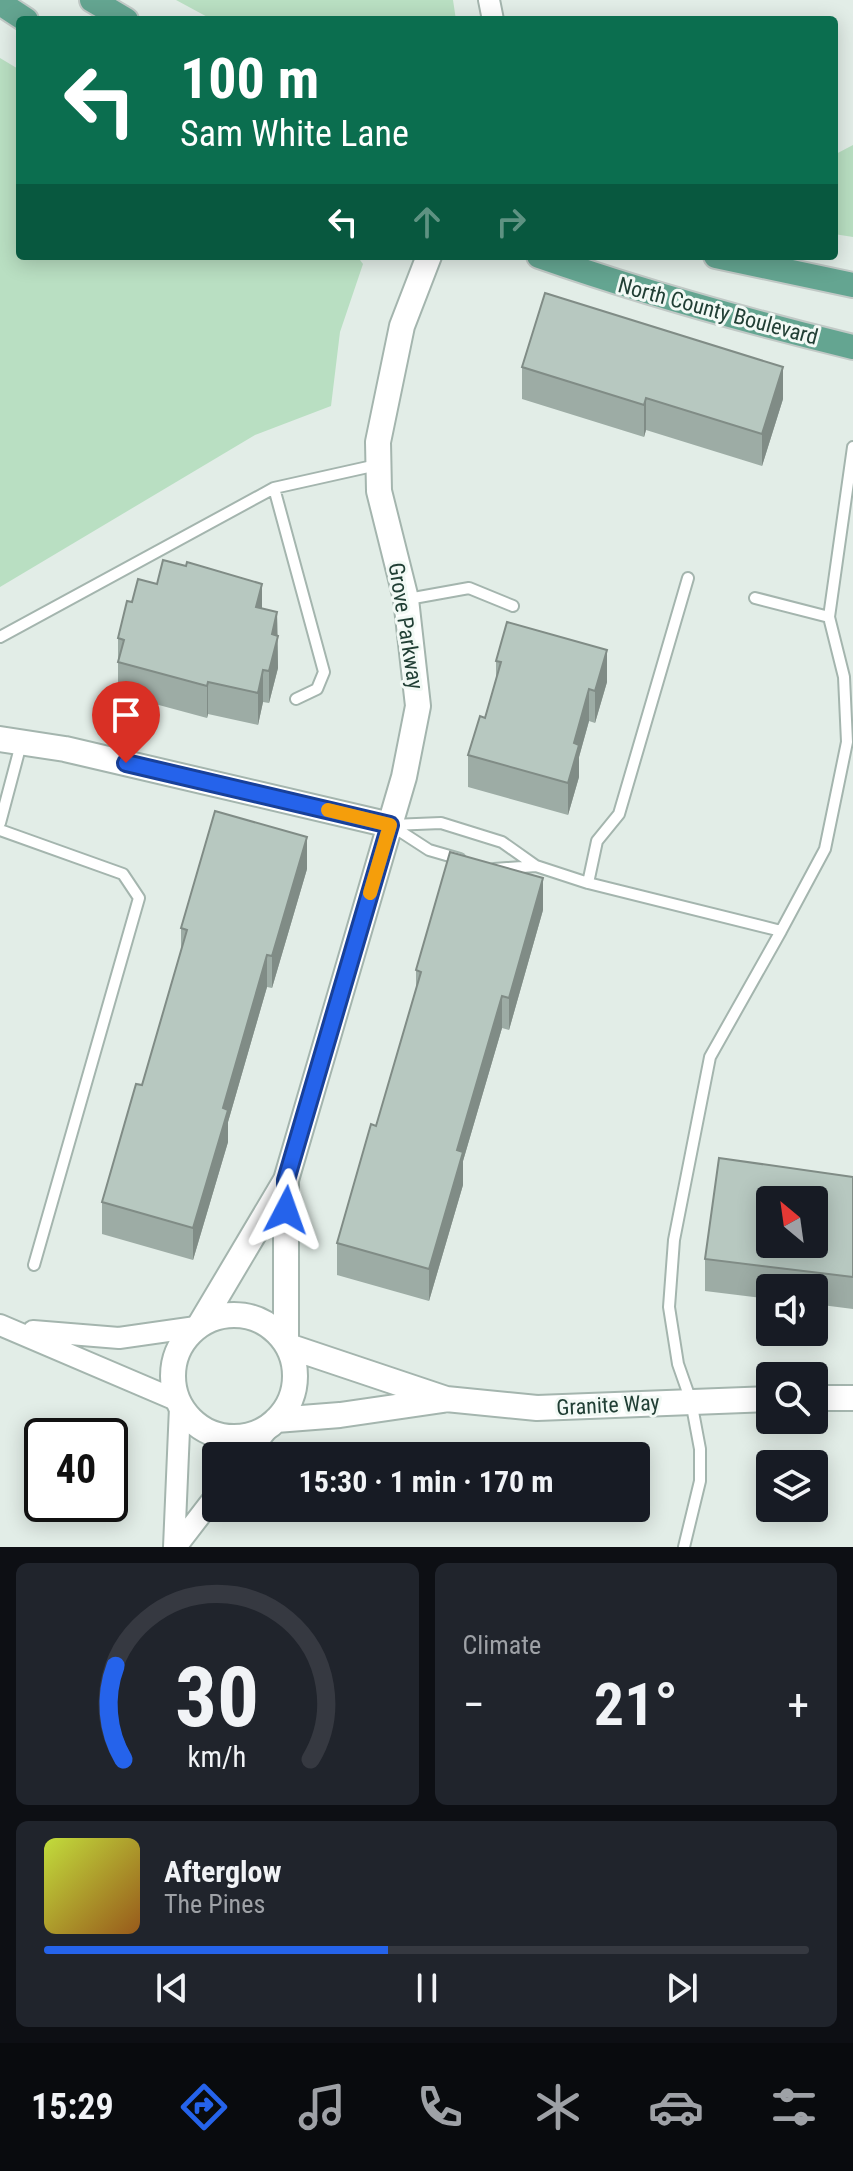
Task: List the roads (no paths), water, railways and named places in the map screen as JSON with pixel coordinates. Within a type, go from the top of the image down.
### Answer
[{"type":"main road","points":[[92,0],[119,16]]},
{"type":"main road","points":[[0,3],[20,16]]},
{"type":"main road","name":"North County Boulevard","points":[[550,260],[619,284],[746,321],[853,347]]},
{"type":"main road","points":[[735,260],[853,285]]},
{"type":"street","name":"Grove Parkway","points":[[286,1180],[404,777],[418,706],[406,599],[379,491],[379,465],[385,397],[395,354],[402,326],[427,260]]},
{"type":"street","points":[[11,741],[65,749],[390,825]]},
{"type":"street","points":[[175,1547],[178,1404],[172,1380],[174,1359],[286,1180]]},
{"type":"street","points":[[286,1180],[287,1344]]},
{"type":"street","points":[[9,1327],[119,1338],[198,1325],[228,1314],[250,1316],[271,1326],[287,1344],[295,1363],[295,1385],[285,1411],[257,1442]]},
{"type":"street","points":[[9,1327],[178,1404],[194,1423],[217,1435],[238,1438],[273,1423],[446,1399]]},
{"type":"street","points":[[287,1344],[446,1399]]},
{"type":"street","points":[[828,1398],[853,1398]]},
{"type":"street","name":"Granite Way","points":[[446,1399],[537,1408],[756,1399]]},
{"type":"street","points":[[175,1547],[202,1513]]},
{"type":"lane","points":[[684,1547],[700,1481],[700,1449],[691,1401],[678,1364],[669,1307],[674,1240],[693,1130],[710,1057],[825,849],[847,742],[844,677],[829,617],[853,447]]},
{"type":"lane","points":[[0,637],[274,488],[379,465]]},
{"type":"lane","points":[[274,488],[324,672],[317,689],[296,699]]},
{"type":"lane","points":[[588,883],[597,841],[619,814],[688,578]]},
{"type":"lane","points":[[406,599],[469,588],[513,606]]},
{"type":"lane","points":[[755,598],[829,617]]},
{"type":"lane","points":[[844,677],[853,687]]},
{"type":"lane","points":[[0,823],[11,741]]},
{"type":"lane","points":[[390,825],[441,823],[502,842],[536,866],[588,883],[781,931]]},
{"type":"lane","points":[[390,825],[429,850],[470,861]]},
{"type":"lane","points":[[0,830],[123,874],[139,898],[34,1265]]},
{"type":"lane","points":[[482,865],[494,869],[536,866]]}]
